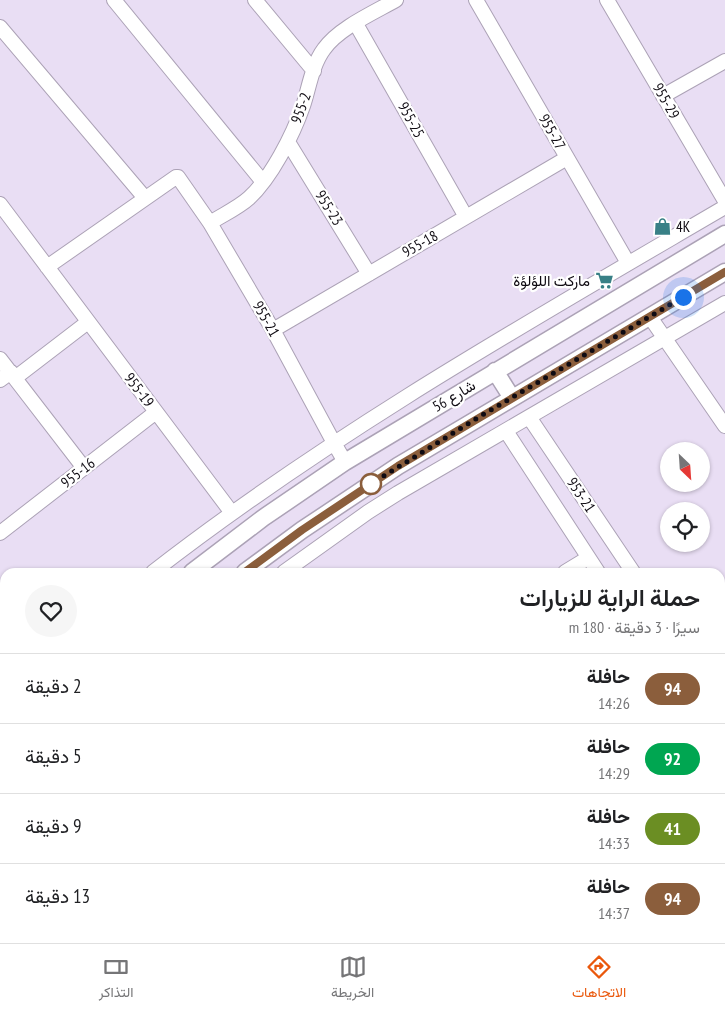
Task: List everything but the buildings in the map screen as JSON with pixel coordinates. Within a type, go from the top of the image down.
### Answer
[{"type":"street","points":[[114,0],[263,182]]},
{"type":"street","points":[[255,0],[314,71]]},
{"type":"street","name":"955-27","points":[[476,0],[628,264]]},
{"type":"street","name":"955-29","points":[[607,0],[725,201]]},
{"type":"street","name":"955-2","points":[[210,223],[248,198],[263,182],[288,142],[303,107],[322,50],[335,36],[387,2]]},
{"type":"street","name":"955-25","points":[[356,24],[466,217]]},
{"type":"street","points":[[0,27],[145,198],[47,267]]},
{"type":"street","points":[[664,96],[725,61]]},
{"type":"street","name":"955-23","points":[[288,142],[369,274]]},
{"type":"street","name":"955-18","points":[[273,330],[567,158]]},
{"type":"street","name":"955-21","points":[[145,198],[176,177],[181,180],[210,223],[273,330],[345,462]]},
{"type":"street","name":"955-19","points":[[0,204],[232,513]]},
{"type":"street","points":[[158,568],[282,477],[414,392],[725,207]]},
{"type":"street","name":"شارع 56","points":[[197,568],[263,518],[345,462],[725,234]]},
{"type":"street","name":"شارع 56","points":[[251,568],[398,466],[725,272]]},
{"type":"street","points":[[290,568],[368,512],[428,475],[725,303]]},
{"type":"street","points":[[650,317],[725,426]]},
{"type":"street","points":[[9,376],[88,322]]},
{"type":"street","points":[[0,359],[9,376],[84,468]]},
{"type":"street","points":[[495,371],[512,398]]},
{"type":"street","name":"955-16","points":[[0,534],[156,412]]},
{"type":"street","name":"953-21","points":[[530,417],[630,568]]},
{"type":"street","name":"953-21","points":[[506,430],[595,568]]},
{"type":"street","points":[[572,568],[588,558]]},
{"type":"bus line","name":"94","points":[[250,568],[302,530],[398,466],[725,272]]},
{"type":"place","name":"4K","points":[[662,227]]},
{"type":"place","name":"ماركت اللؤلؤة","points":[[604,281]]},
{"type":"route","points":[[371,484],[366,487],[479,417],[683,297]]}]
